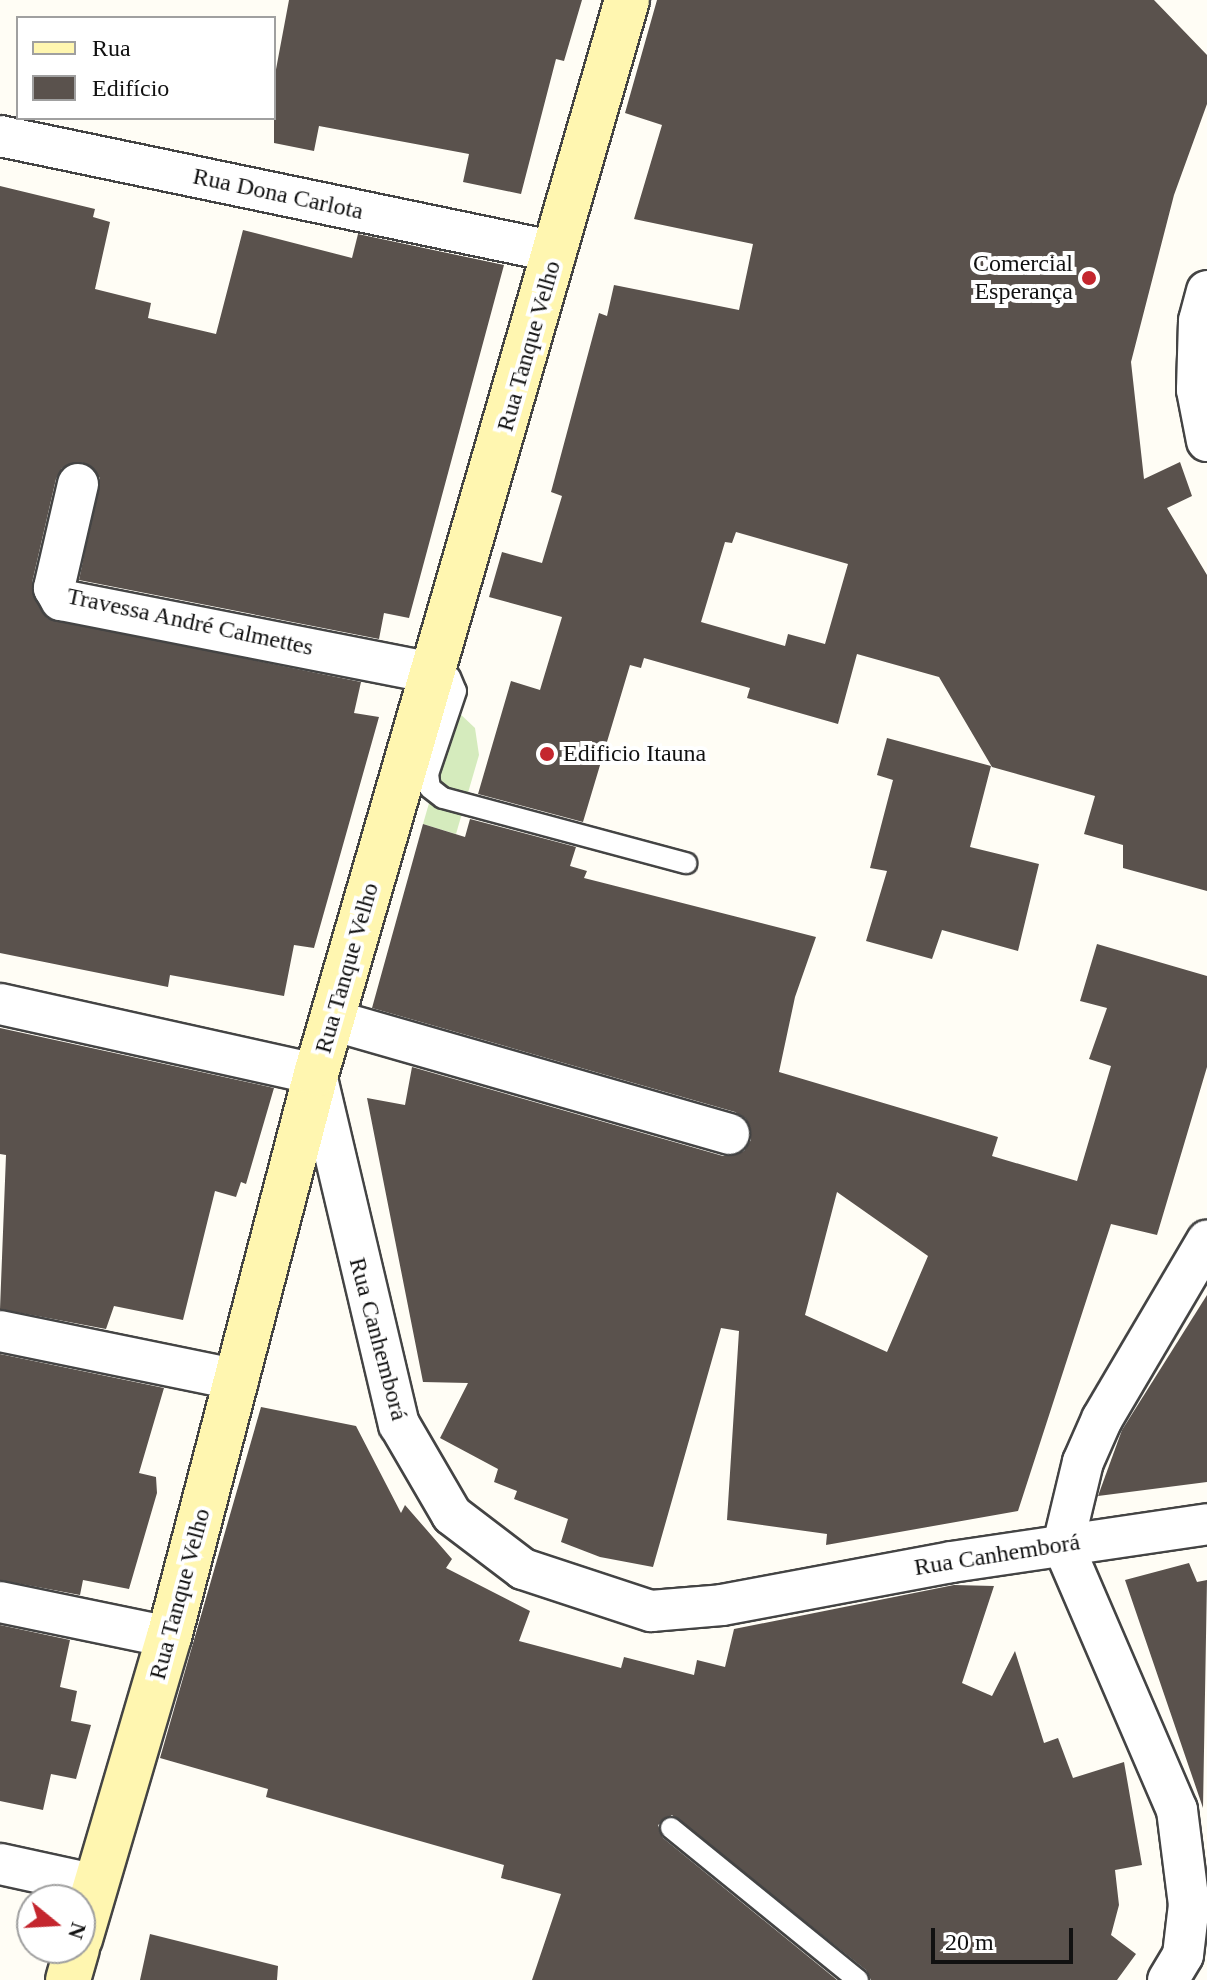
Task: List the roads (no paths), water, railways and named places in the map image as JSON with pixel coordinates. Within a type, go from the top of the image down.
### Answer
[{"type":"street","name":"Rua Tanque Velho","points":[[96,1885],[169,1637],[316,1074],[627,0]]},
{"type":"street","name":"Rua Dona Carlota","points":[[0,136],[556,252]]},
{"type":"street","points":[[1207,291],[1199,321],[1197,390],[1207,441]]},
{"type":"street","name":"Travessa André Calmettes","points":[[78,484],[54,588],[61,600],[434,673]]},
{"type":"street","points":[[0,1004],[316,1074]]},
{"type":"street","points":[[332,1020],[729,1134]]},
{"type":"street","name":"Rua Canhemborá","points":[[316,1074],[399,1424],[452,1515],[523,1569],[651,1611],[722,1605],[1063,1545],[1207,1524]]},
{"type":"street","points":[[1186,1964],[1189,1905],[1177,1810],[1063,1545],[1083,1462],[1102,1419],[1207,1241]]},
{"type":"street","points":[[0,1331],[238,1380]]},
{"type":"street","points":[[0,1602],[169,1637]]},
{"type":"street","points":[[0,1864],[91,1884]]},
{"type":"lane","points":[[434,673],[450,677],[456,691],[428,774],[430,788],[443,798],[686,863]]},
{"type":"lane","points":[[671,1828],[858,1980]]},
{"type":"place","name":"Comercial Esperança","points":[[1089,278]]},
{"type":"place","name":"Edificio Itauna","points":[[547,754]]}]
